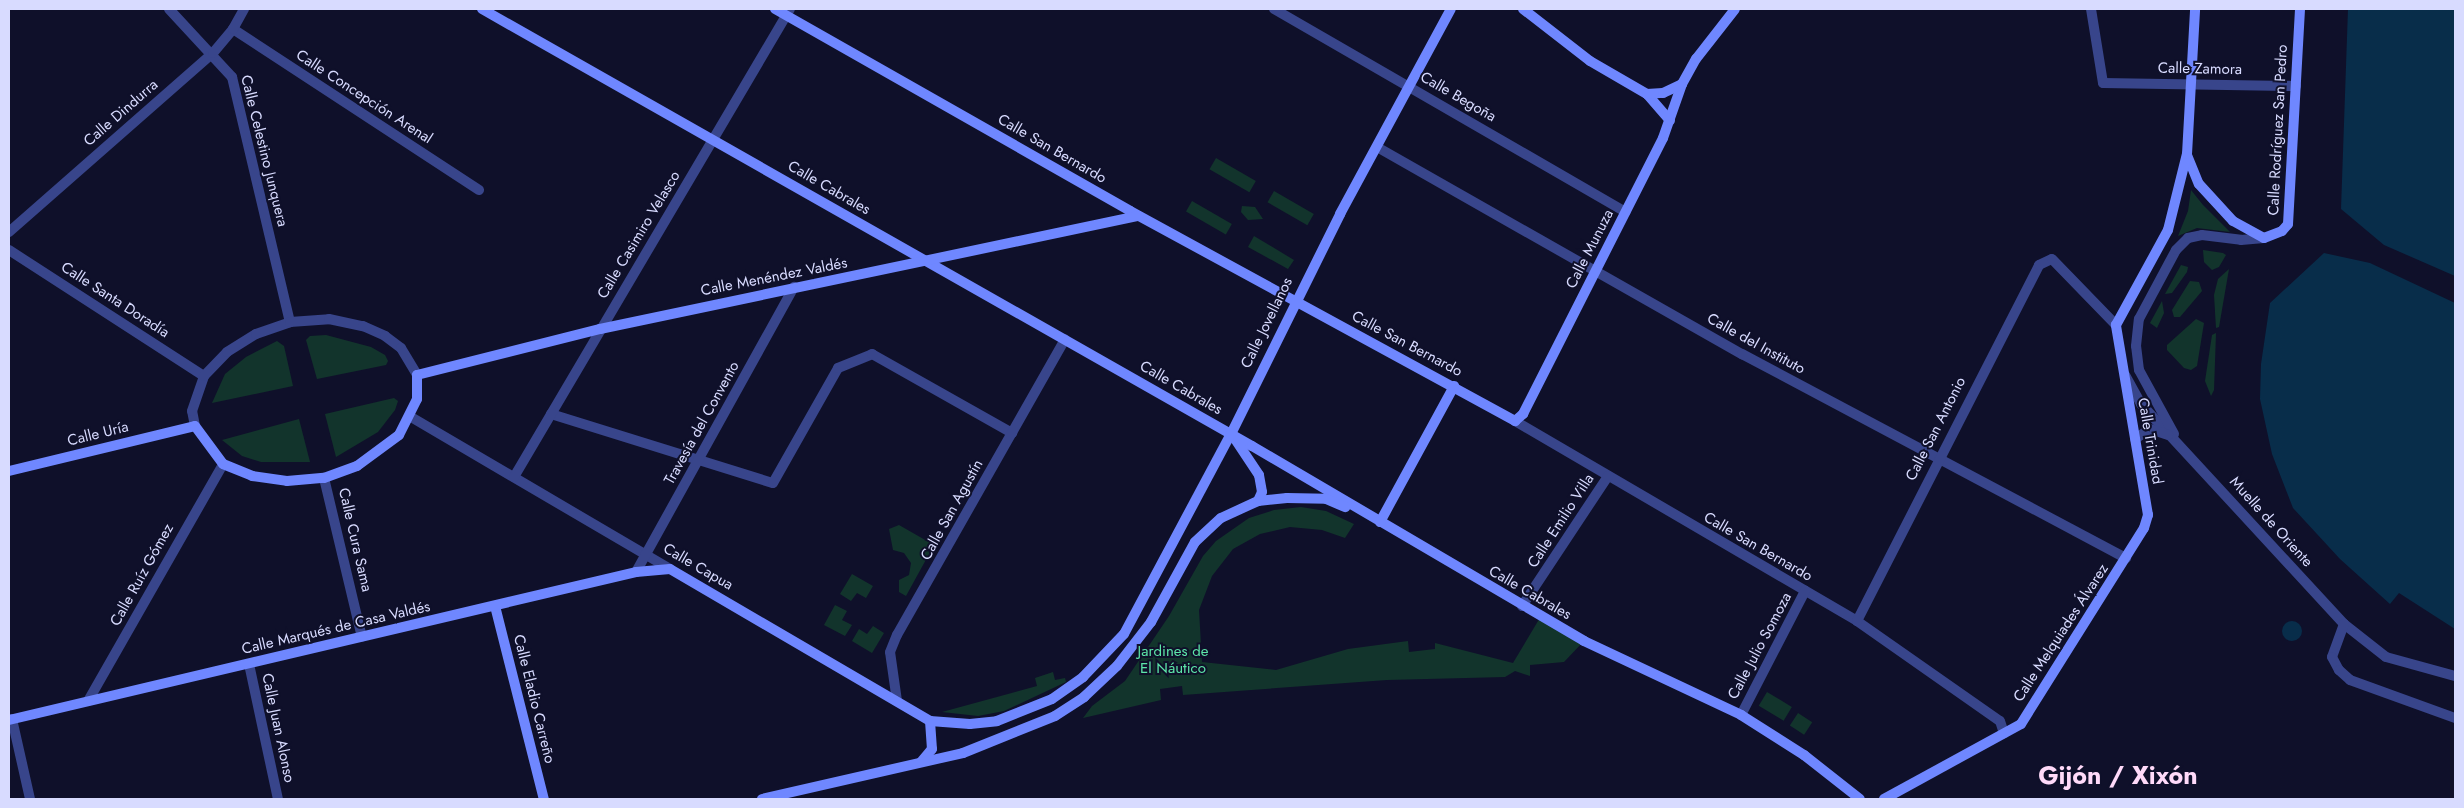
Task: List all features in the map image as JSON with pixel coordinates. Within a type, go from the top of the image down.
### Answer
[{"type":"street","name":"Calle Celestino Junquera","points":[[169,9],[213,53],[232,77],[290,322]]},
{"type":"street","name":"Calle Dindurra","points":[[9,232],[213,53],[233,29],[244,9]]},
{"type":"street","name":"Calle Cabrales","points":[[482,9],[1231,434],[1584,641],[1741,715],[1804,755],[1860,799]]},
{"type":"street","name":"Calle San Bernardo","points":[[775,9],[788,12],[1138,216],[1454,386],[1857,621],[2000,721],[2004,733]]},
{"type":"street","name":"Calle Begoña","points":[[1274,9],[1626,212]]},
{"type":"street","name":"Calle Jovellanos","points":[[930,721],[970,724],[997,721],[1052,699],[1083,677],[1111,651],[1124,634],[1231,434],[1295,300],[1451,9]]},
{"type":"street","points":[[1523,9],[1590,61],[1647,94],[1670,120]]},
{"type":"street","name":"Calle Munuza","points":[[1516,422],[1523,414],[1626,212],[1670,120],[1678,87],[1696,59],[1735,9]]},
{"type":"street","name":"Calle Zamora","points":[[2091,9],[2103,83],[2296,86]]},
{"type":"street","points":[[2116,325],[2168,230],[2187,154],[2195,9]]},
{"type":"street","name":"Calle Rodríguez San Pedro","points":[[2264,238],[2282,231],[2291,210],[2300,9]]},
{"type":"street","name":"Calle Casimiro Velasco","points":[[514,477],[788,12]]},
{"type":"street","name":"Calle Concepción Arenal","points":[[233,29],[479,190]]},
{"type":"street","points":[[1647,94],[1678,87]]},
{"type":"street","name":"Calle del Instituto","points":[[1377,146],[1594,272],[2126,558]]},
{"type":"street","points":[[2187,154],[2208,197],[2233,222],[2264,238]]},
{"type":"street","name":"Calle Menéndez Valdés","points":[[417,375],[600,329],[1138,216]]},
{"type":"street","name":"Muelle de Oriente","points":[[2176,439],[2139,370],[2136,346],[2139,319],[2176,250],[2188,238],[2202,235],[2241,240],[2264,238]]},
{"type":"street","name":"Calle Santa Doradía","points":[[9,250],[204,376]]},
{"type":"street","name":"Calle San Antonio","points":[[1857,621],[1938,458],[2039,265],[2052,259],[2116,325]]},
{"type":"street","name":"Travesía del Convento","points":[[636,572],[794,287]]},
{"type":"street","points":[[329,319],[363,326],[385,336],[401,348],[417,375],[417,399],[411,417],[400,435],[358,466],[324,478],[287,481],[252,476],[223,464],[195,426],[192,411],[204,376],[227,352],[256,334],[290,322],[329,319]]},
{"type":"street","name":"Calle Trinidad","points":[[2116,325],[2122,370],[2148,516],[2126,558]]},
{"type":"street","name":"Calle San Agustín","points":[[897,701],[890,652],[1065,339]]},
{"type":"street","points":[[550,414],[700,458],[774,483],[838,368],[872,354],[1012,433]]},
{"type":"street","name":"Muelle de Oriente","points":[[2122,370],[2141,404],[2176,439],[2344,624],[2386,656],[2455,676]]},
{"type":"street","points":[[762,799],[963,753],[1014,734],[1054,716],[1084,697],[1117,666],[1141,636],[1204,531],[1221,518],[1258,501],[1326,499],[1380,522],[1454,386]]},
{"type":"street","name":"Calle Capua","points":[[411,417],[930,721]]},
{"type":"street","name":"Calle Uría","points":[[9,471],[195,426]]},
{"type":"street","name":"Muelle de Oriente","points":[[2135,439],[2150,429],[2176,439]]},
{"type":"street","points":[[1231,434],[1259,475],[1262,492],[1258,501]]},
{"type":"street","name":"Calle Ruíz Gómez","points":[[88,701],[223,464]]},
{"type":"street","name":"Calle Emilio Villa","points":[[1522,606],[1608,476]]},
{"type":"street","name":"Calle Cura Sama","points":[[324,478],[362,638]]},
{"type":"street","name":"Calle Melquiades Álvarez","points":[[2004,733],[2021,724],[2126,558]]},
{"type":"street","name":"Calle Marqués de Casa Valdés","points":[[10,719],[362,638],[636,572],[670,569]]},
{"type":"street","name":"Calle Julio Somoza","points":[[1741,715],[1806,591]]},
{"type":"street","name":"Calle Eladio Carreño","points":[[496,606],[544,799]]},
{"type":"street","points":[[2344,624],[2332,657],[2339,670],[2350,680],[2455,718]]},
{"type":"street","name":"Calle Juan Alonso","points":[[249,664],[278,799]]},
{"type":"street","points":[[10,719],[30,799]]},
{"type":"street","points":[[921,762],[932,749],[930,721]]},
{"type":"street","points":[[1884,799],[2004,733]]},
{"type":"green space","points":[[1216,158],[1256,181],[1249,192],[1210,169]]},
{"type":"green space","points":[[2191,190],[2230,232],[2197,228],[2178,236],[2188,211]]},
{"type":"green space","points":[[1274,191],[1314,214],[1307,225],[1268,202]]},
{"type":"green space","points":[[1192,201],[1232,224],[1226,234],[1186,211]]},
{"type":"green space","points":[[1242,206],[1255,207],[1263,219],[1248,220],[1241,212]]},
{"type":"green space","points":[[1254,236],[1294,260],[1288,269],[1248,247]]},
{"type":"green space","points":[[2203,250],[2226,255],[2219,267],[2212,270],[2204,262]]},
{"type":"green space","points":[[2181,265],[2188,267],[2187,272],[2172,293],[2165,294]]},
{"type":"green space","points":[[2229,269],[2219,327],[2216,328],[2214,295],[2218,279]]},
{"type":"green space","points":[[2190,281],[2199,282],[2202,291],[2180,317],[2174,317],[2172,310]]},
{"type":"green space","points":[[2162,301],[2164,313],[2157,328],[2150,323]]},
{"type":"green space","points":[[2196,319],[2204,323],[2197,366],[2191,370],[2184,368],[2167,350],[2167,345]]},
{"type":"green space","points":[[2216,333],[2214,390],[2211,396],[2205,381],[2212,335]]},
{"type":"green space","points":[[326,335],[371,347],[385,355],[388,361],[386,365],[317,379],[306,340],[310,336]]},
{"type":"green space","points":[[277,341],[284,346],[293,386],[212,403],[225,374],[246,357]]},
{"type":"green space","points":[[394,398],[398,401],[395,410],[378,432],[336,457],[325,414]]},
{"type":"green space","points":[[299,419],[310,462],[261,462],[242,456],[222,440]]},
{"type":"green space","name":"Jardines de El Náutico","points":[[1301,507],[1326,511],[1354,524],[1345,538],[1322,530],[1290,527],[1260,534],[1233,549],[1212,576],[1199,610],[1202,662],[1276,670],[1348,649],[1408,641],[1409,652],[1435,649],[1435,643],[1513,663],[1541,616],[1584,641],[1564,662],[1530,665],[1530,676],[1515,671],[1505,677],[1387,680],[1183,695],[1182,686],[1160,689],[1161,700],[1083,718],[1092,706],[1125,681],[1169,616],[1203,556],[1216,541],[1249,518],[1274,510]]},
{"type":"green space","points":[[899,525],[934,545],[906,596],[899,592],[899,580],[909,575],[911,563],[904,553],[893,550],[889,529]]},
{"type":"green space","points":[[852,574],[873,586],[866,598],[857,593],[851,601],[840,594]]},
{"type":"green space","points":[[835,605],[847,611],[842,620],[852,625],[845,636],[824,625]]},
{"type":"green space","points":[[873,626],[884,633],[872,653],[852,641],[859,629],[867,634]]},
{"type":"green space","points":[[1053,672],[1055,680],[1065,678],[1066,682],[1004,711],[978,716],[942,712],[1037,686],[1035,678]]},
{"type":"green space","points":[[1767,692],[1792,707],[1784,721],[1759,706]]},
{"type":"green space","points":[[1798,713],[1812,722],[1804,735],[1790,726]]},
{"type":"water","points":[[2348,9],[2455,9],[2455,276],[2384,245],[2341,209]]},
{"type":"water","points":[[2324,253],[2370,263],[2455,303],[2455,629],[2399,593],[2390,604],[2340,559],[2293,508],[2272,454],[2260,399],[2261,364],[2270,303]]},
{"type":"water","points":[[2288,621],[2296,621],[2302,627],[2302,635],[2296,641],[2288,641],[2282,635],[2282,627]]},
{"type":"district","name":"Gijón / Xixón","points":[[2118,775]]}]
